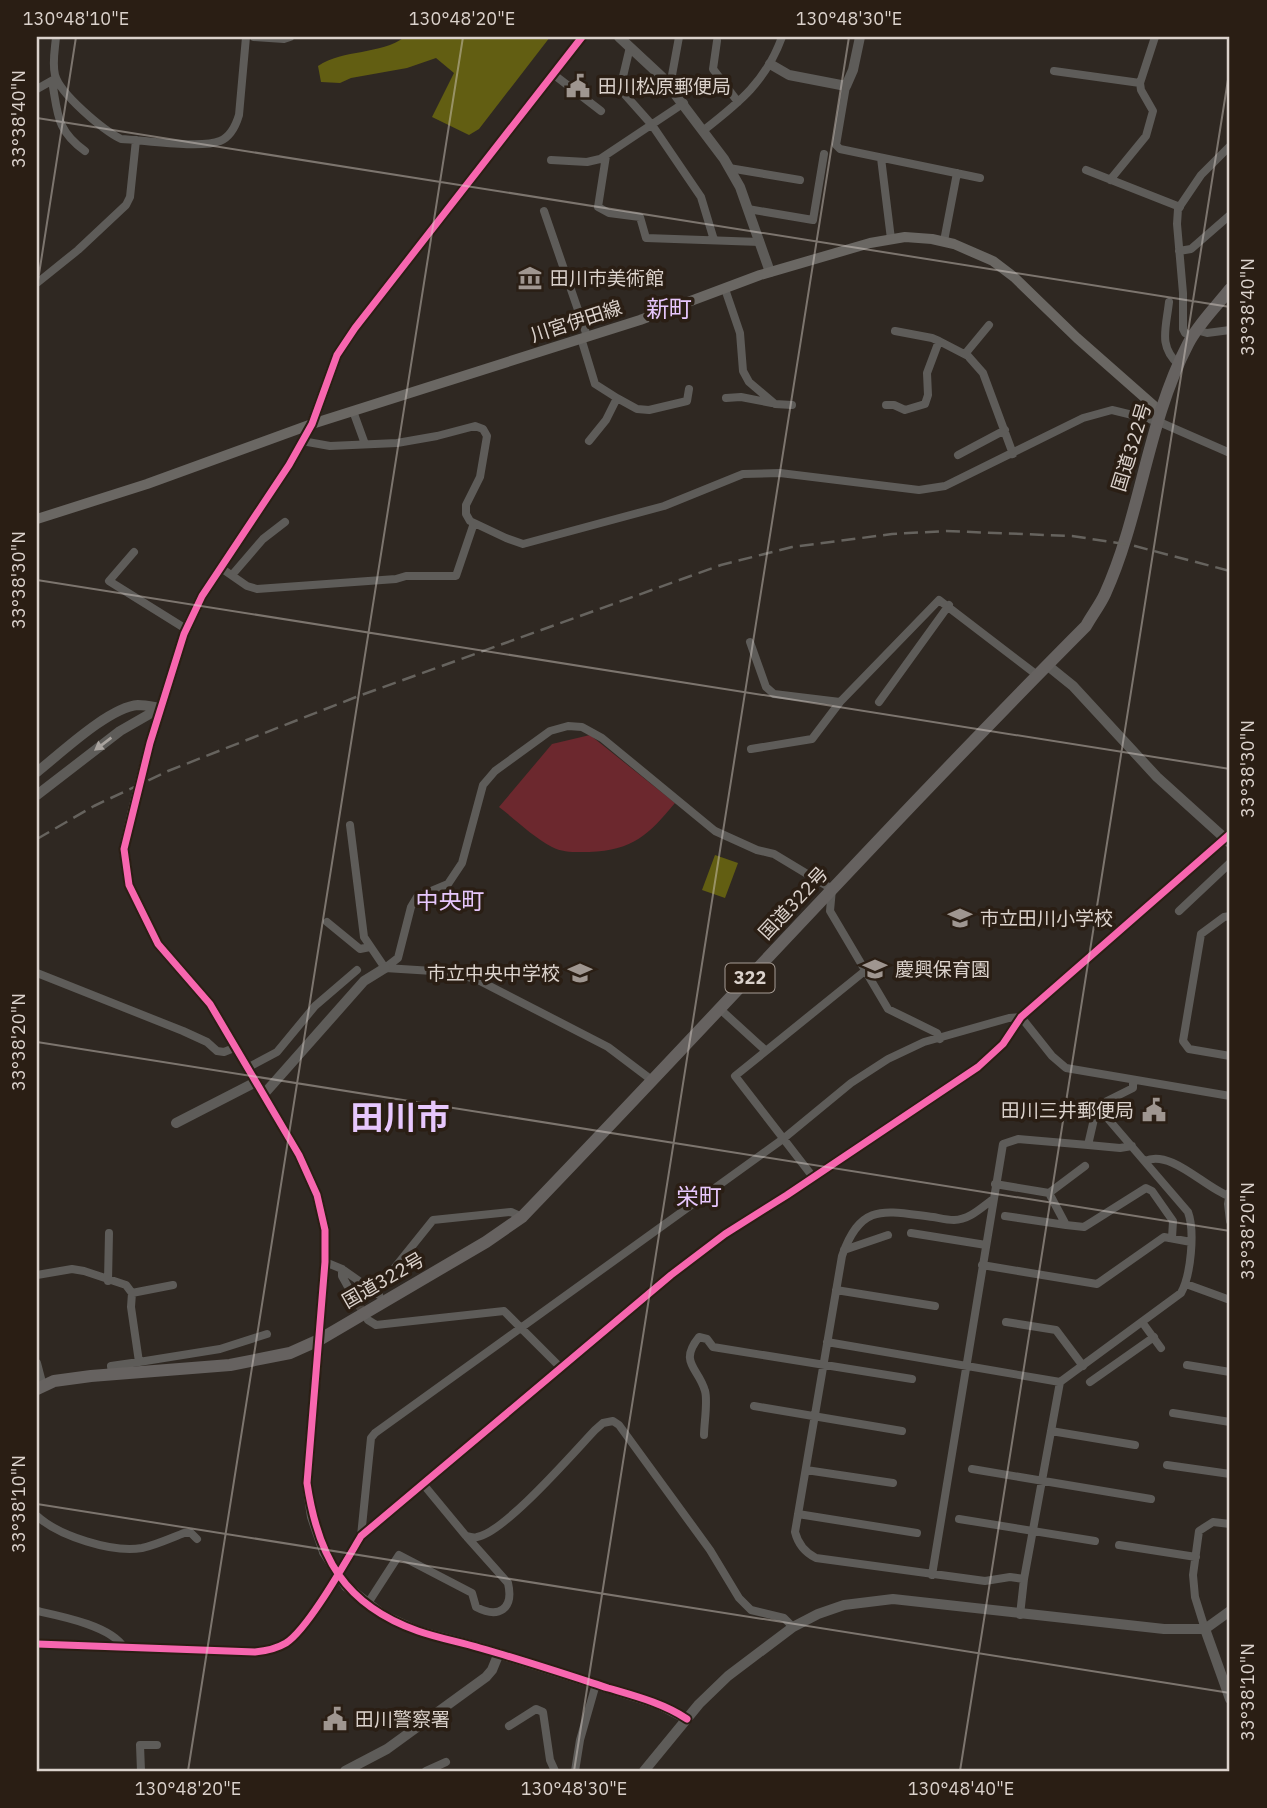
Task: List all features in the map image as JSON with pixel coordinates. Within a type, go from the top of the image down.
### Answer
[{"type":"highway","name":"国道322号","points":[[40,1388],[54,1381],[230,1365],[290,1353],[319,1340],[380,1296],[486,1242],[522,1217],[721,1010],[832,889],[1086,626],[1104,597],[1115,570],[1159,417],[1179,365],[1194,334],[1230,289]]},
{"type":"main road","name":"川宮伊田線","points":[[37,519],[147,484],[312,424],[584,337],[770,272],[870,243],[905,237],[944,241],[993,261],[1014,277],[1159,417]]},
{"type":"street","points":[[56,37],[54,80],[61,126],[68,139],[85,151]]},
{"type":"street","points":[[54,80],[109,133],[121,139],[205,144],[219,142],[228,136],[237,124],[246,37]]},
{"type":"street","points":[[254,37],[290,37]]},
{"type":"street","points":[[582,37],[355,328],[337,355],[312,424],[289,465],[202,596],[186,629],[150,743],[124,849],[130,885],[158,944],[210,1004],[299,1155],[317,1195],[325,1230],[325,1262],[307,1483],[312,1517],[324,1552],[346,1586],[383,1615],[418,1631],[499,1653],[658,1704],[687,1719]]},
{"type":"street","points":[[619,37],[670,86],[729,168],[740,187],[770,272]]},
{"type":"street","points":[[670,86],[679,37]]},
{"type":"street","points":[[704,130],[738,102],[766,73],[782,37]]},
{"type":"street","points":[[860,37],[853,70],[846,86],[836,145],[840,149],[980,178]]},
{"type":"street","points":[[1110,180],[1146,136],[1153,111],[1140,83],[1155,37]]},
{"type":"street","points":[[717,41],[713,69],[738,102]]},
{"type":"street","points":[[630,47],[620,89],[652,125],[701,197],[714,240]]},
{"type":"street","points":[[770,64],[789,75],[846,86]]},
{"type":"street","points":[[1054,71],[1140,83]]},
{"type":"street","points":[[553,74],[601,111]]},
{"type":"street","points":[[37,89],[54,80]]},
{"type":"street","points":[[551,160],[587,162],[606,156],[684,103]]},
{"type":"street","points":[[37,283],[78,250],[126,205],[130,197],[136,139]]},
{"type":"street","points":[[1229,149],[1201,175],[1180,207],[1177,224],[1183,329],[1185,333],[1194,334],[1230,330]]},
{"type":"street","points":[[748,209],[813,220],[824,154]]},
{"type":"street","points":[[606,156],[598,207],[609,213],[640,217],[646,238],[760,242]]},
{"type":"street","points":[[881,158],[891,239]]},
{"type":"street","points":[[729,168],[800,180]]},
{"type":"street","points":[[1086,170],[1180,207]]},
{"type":"street","points":[[944,241],[957,173]]},
{"type":"street","points":[[544,211],[584,337],[595,384],[637,409],[649,410],[687,401],[689,389]]},
{"type":"street","points":[[1179,251],[1191,249],[1230,215]]},
{"type":"street","points":[[725,289],[740,332],[743,372],[749,382],[775,404]]},
{"type":"street","points":[[1169,302],[1165,347],[1169,356],[1179,365]]},
{"type":"street","points":[[965,354],[989,325]]},
{"type":"street","points":[[895,331],[932,338],[965,354],[983,373],[1013,454]]},
{"type":"street","points":[[887,404],[905,411],[925,404],[928,396],[927,373],[939,341]]},
{"type":"street","points":[[726,398],[741,397],[792,405]]},
{"type":"street","points":[[590,441],[606,420],[617,398]]},
{"type":"street","points":[[302,441],[330,446],[365,444],[410,441],[475,426],[483,429],[487,436],[480,477],[466,505],[466,514],[470,521],[523,544],[664,506],[743,474],[780,473],[919,490],[945,486],[1083,418],[1112,410],[1159,417],[1230,453]]},
{"type":"street","points":[[353,411],[365,444]]},
{"type":"street","points":[[958,454],[1005,430]]},
{"type":"street","points":[[232,575],[263,539],[285,522]]},
{"type":"street","points":[[221,568],[247,586],[257,589],[397,579],[406,576],[456,576],[474,523]]},
{"type":"street","points":[[134,552],[109,581],[186,629]]},
{"type":"street","points":[[751,749],[812,739],[839,702],[939,600],[949,605],[1037,675]]},
{"type":"street","points":[[879,702],[949,605]]},
{"type":"street","points":[[750,642],[766,687],[774,694],[839,702]]},
{"type":"street","points":[[37,1644],[255,1652],[270,1650],[288,1642],[328,1589],[361,1536],[682,1266],[725,1234],[978,1067],[1003,1044],[1021,1017],[1228,839],[1157,777],[1073,686],[1047,665]]},
{"type":"street","points":[[37,772],[98,723],[116,713],[137,705],[160,708]]},
{"type":"street","points":[[37,795],[120,731],[160,708]]},
{"type":"street","points":[[264,1094],[364,981],[398,958],[411,907],[417,897],[448,884],[462,863],[483,786],[495,771],[530,743],[550,731],[568,726],[582,727],[602,738],[716,831],[757,850],[774,854],[832,889],[830,911],[888,1009],[937,1033],[940,1039]]},
{"type":"street","points":[[350,825],[364,937],[385,968]]},
{"type":"street","points":[[1179,911],[1230,863]]},
{"type":"street","points":[[1230,916],[1223,917],[1201,934],[1183,1041],[1189,1049],[1230,1056]]},
{"type":"street","points":[[327,922],[360,949],[370,947]]},
{"type":"street","points":[[385,968],[449,972],[478,980],[608,1047],[653,1081]]},
{"type":"street","points":[[247,1068],[277,1052],[315,1006],[357,970]]},
{"type":"street","points":[[813,1177],[735,1076],[866,970]]},
{"type":"street","points":[[37,973],[183,1031],[207,1042],[217,1051],[224,1052],[234,1048]]},
{"type":"street","points":[[721,1010],[765,1050]]},
{"type":"street","points":[[361,1536],[372,1438],[375,1433],[783,1139],[851,1083],[888,1059],[924,1042],[1021,1017]]},
{"type":"street","points":[[1021,1017],[1052,1056],[1066,1068],[1230,1096]]},
{"type":"street","points":[[1097,1106],[1133,1088],[1133,1081]]},
{"type":"street","points":[[176,1123],[256,1082]]},
{"type":"street","points":[[1088,1144],[1097,1106]]},
{"type":"street","points":[[827,1342],[1060,1382],[1181,1293],[1186,1284],[1193,1225],[1188,1212],[1097,1106]]},
{"type":"street","points":[[932,1575],[1003,1144],[1018,1139],[1120,1148],[1132,1146]]},
{"type":"street","points":[[1145,1161],[1152,1158],[1171,1162],[1230,1194],[1230,1222]]},
{"type":"street","points":[[995,1184],[1049,1193],[1085,1166]]},
{"type":"street","points":[[1005,1216],[1084,1227],[1146,1188],[1152,1191],[1173,1221],[1172,1238]]},
{"type":"street","points":[[1049,1193],[1066,1225]]},
{"type":"street","points":[[992,1200],[978,1211],[955,1220],[895,1212],[873,1214],[858,1224],[850,1234],[836,1290],[795,1532],[798,1542],[808,1554],[816,1558],[985,1581],[1010,1577],[1024,1579]]},
{"type":"street","points":[[325,1262],[342,1269],[380,1296],[433,1220],[511,1212],[522,1217]]},
{"type":"street","points":[[108,1281],[109,1233]]},
{"type":"street","points":[[911,1233],[986,1245]]},
{"type":"street","points":[[844,1250],[888,1235]]},
{"type":"street","points":[[982,1265],[1097,1284],[1164,1237],[1191,1242]]},
{"type":"street","points":[[37,1275],[72,1269],[126,1285],[132,1293],[131,1307],[139,1362]]},
{"type":"street","points":[[342,1269],[347,1285]]},
{"type":"street","points":[[132,1293],[173,1284]]},
{"type":"street","points":[[1186,1284],[1230,1300]]},
{"type":"street","points":[[836,1290],[935,1306]]},
{"type":"street","points":[[368,1320],[376,1325],[504,1311],[560,1367]]},
{"type":"street","points":[[1006,1322],[1056,1330],[1083,1366]]},
{"type":"street","points":[[1142,1322],[1161,1348]]},
{"type":"street","points":[[112,1374],[111,1366],[220,1349],[267,1334]]},
{"type":"street","points":[[704,1435],[706,1393],[689,1361],[692,1346],[699,1337],[706,1339],[713,1347],[912,1379]]},
{"type":"street","points":[[1090,1382],[1153,1337]]},
{"type":"street","points":[[37,1363],[40,1388]]},
{"type":"street","points":[[1187,1365],[1230,1372]]},
{"type":"street","points":[[1020,1615],[1024,1579],[1060,1382]]},
{"type":"street","points":[[754,1406],[902,1432]]},
{"type":"street","points":[[1173,1413],[1230,1422]]},
{"type":"street","points":[[466,1536],[477,1538],[491,1531],[521,1508],[595,1430],[603,1423],[613,1421],[619,1425],[710,1550],[739,1598],[751,1610],[784,1618],[793,1627]]},
{"type":"street","points":[[1051,1431],[1135,1445]]},
{"type":"street","points":[[1167,1465],[1230,1474]]},
{"type":"street","points":[[972,1469],[1151,1499]]},
{"type":"street","points":[[806,1470],[893,1483]]},
{"type":"street","points":[[368,1603],[399,1555],[472,1593],[476,1607],[494,1613],[505,1608],[510,1592],[508,1583],[423,1484]]},
{"type":"street","points":[[798,1514],[917,1533]]},
{"type":"street","points":[[37,1516],[67,1534],[110,1547],[141,1548],[184,1533],[191,1533],[197,1539]]},
{"type":"street","points":[[959,1519],[1095,1541]]},
{"type":"street","points":[[1230,1524],[1213,1522],[1199,1531],[1193,1575],[1195,1597],[1230,1699]]},
{"type":"street","points":[[1119,1545],[1196,1557]]},
{"type":"street","points":[[644,1771],[687,1719],[728,1676],[793,1627],[844,1605],[893,1599],[1164,1629],[1205,1629],[1230,1611]]},
{"type":"street","points":[[37,1611],[65,1617],[104,1631],[121,1641],[124,1648]]},
{"type":"street","points":[[345,1771],[387,1749],[486,1677],[499,1653]]},
{"type":"street","points":[[575,1771],[580,1740],[596,1684]]},
{"type":"street","points":[[509,1726],[536,1709],[543,1712],[550,1760],[555,1771]]},
{"type":"street","points":[[141,1771],[140,1745],[157,1745]]},
{"type":"street","points":[[426,1771],[446,1762]]},
{"type":"shaded area","points":[[405,37],[550,37],[479,129],[469,135],[432,117],[454,73],[436,58],[407,68],[351,78],[340,83],[321,82],[318,66],[339,57],[385,47]]},
{"type":"shaded area","points":[[590,735],[675,803],[648,832],[629,844],[605,851],[570,852],[552,847],[499,807],[552,744]]},
{"type":"shaded area","points":[[715,855],[738,863],[725,898],[702,890]]},
{"type":"tunnel","points":[[347,1285],[365,1316]]},
{"type":"railway","points":[[37,839],[94,806],[168,771],[356,697],[721,565],[792,547],[892,534],[946,531],[1072,536],[1131,545],[1230,571]]},
{"type":"cycle path","points":[[582,37],[355,328],[337,355],[312,424],[289,465],[202,596],[184,634],[150,743],[124,849],[129,885],[158,944],[210,1004],[299,1155],[317,1195],[325,1230],[325,1262],[307,1483],[319,1534],[339,1575],[353,1592],[371,1607],[418,1631],[639,1697],[687,1719]]},
{"type":"cycle path","points":[[37,1644],[255,1652],[286,1643],[315,1610],[361,1536],[671,1275],[725,1234],[978,1067],[1003,1044],[1021,1017],[1230,834]]},
{"type":"place","name":"田川松原郵便局","points":[[578,86]]},
{"type":"place","name":"田川市美術館","points":[[530,278]]},
{"type":"place","name":"市立田川小学校","points":[[960,918]]},
{"type":"place","name":"慶興保育園","points":[[875,969]]},
{"type":"place","name":"市立中央中学校","points":[[580,973]]},
{"type":"place","name":"田川三井郵便局","points":[[1154,1110]]},
{"type":"place","name":"田川警察署","points":[[335,1719]]},
{"type":"district","name":"新町","points":[[669,309]]},
{"type":"district","name":"中央町","points":[[450,901]]},
{"type":"district","name":"田川市","points":[[400,1117]]},
{"type":"district","name":"栄町","points":[[699,1197]]}]
